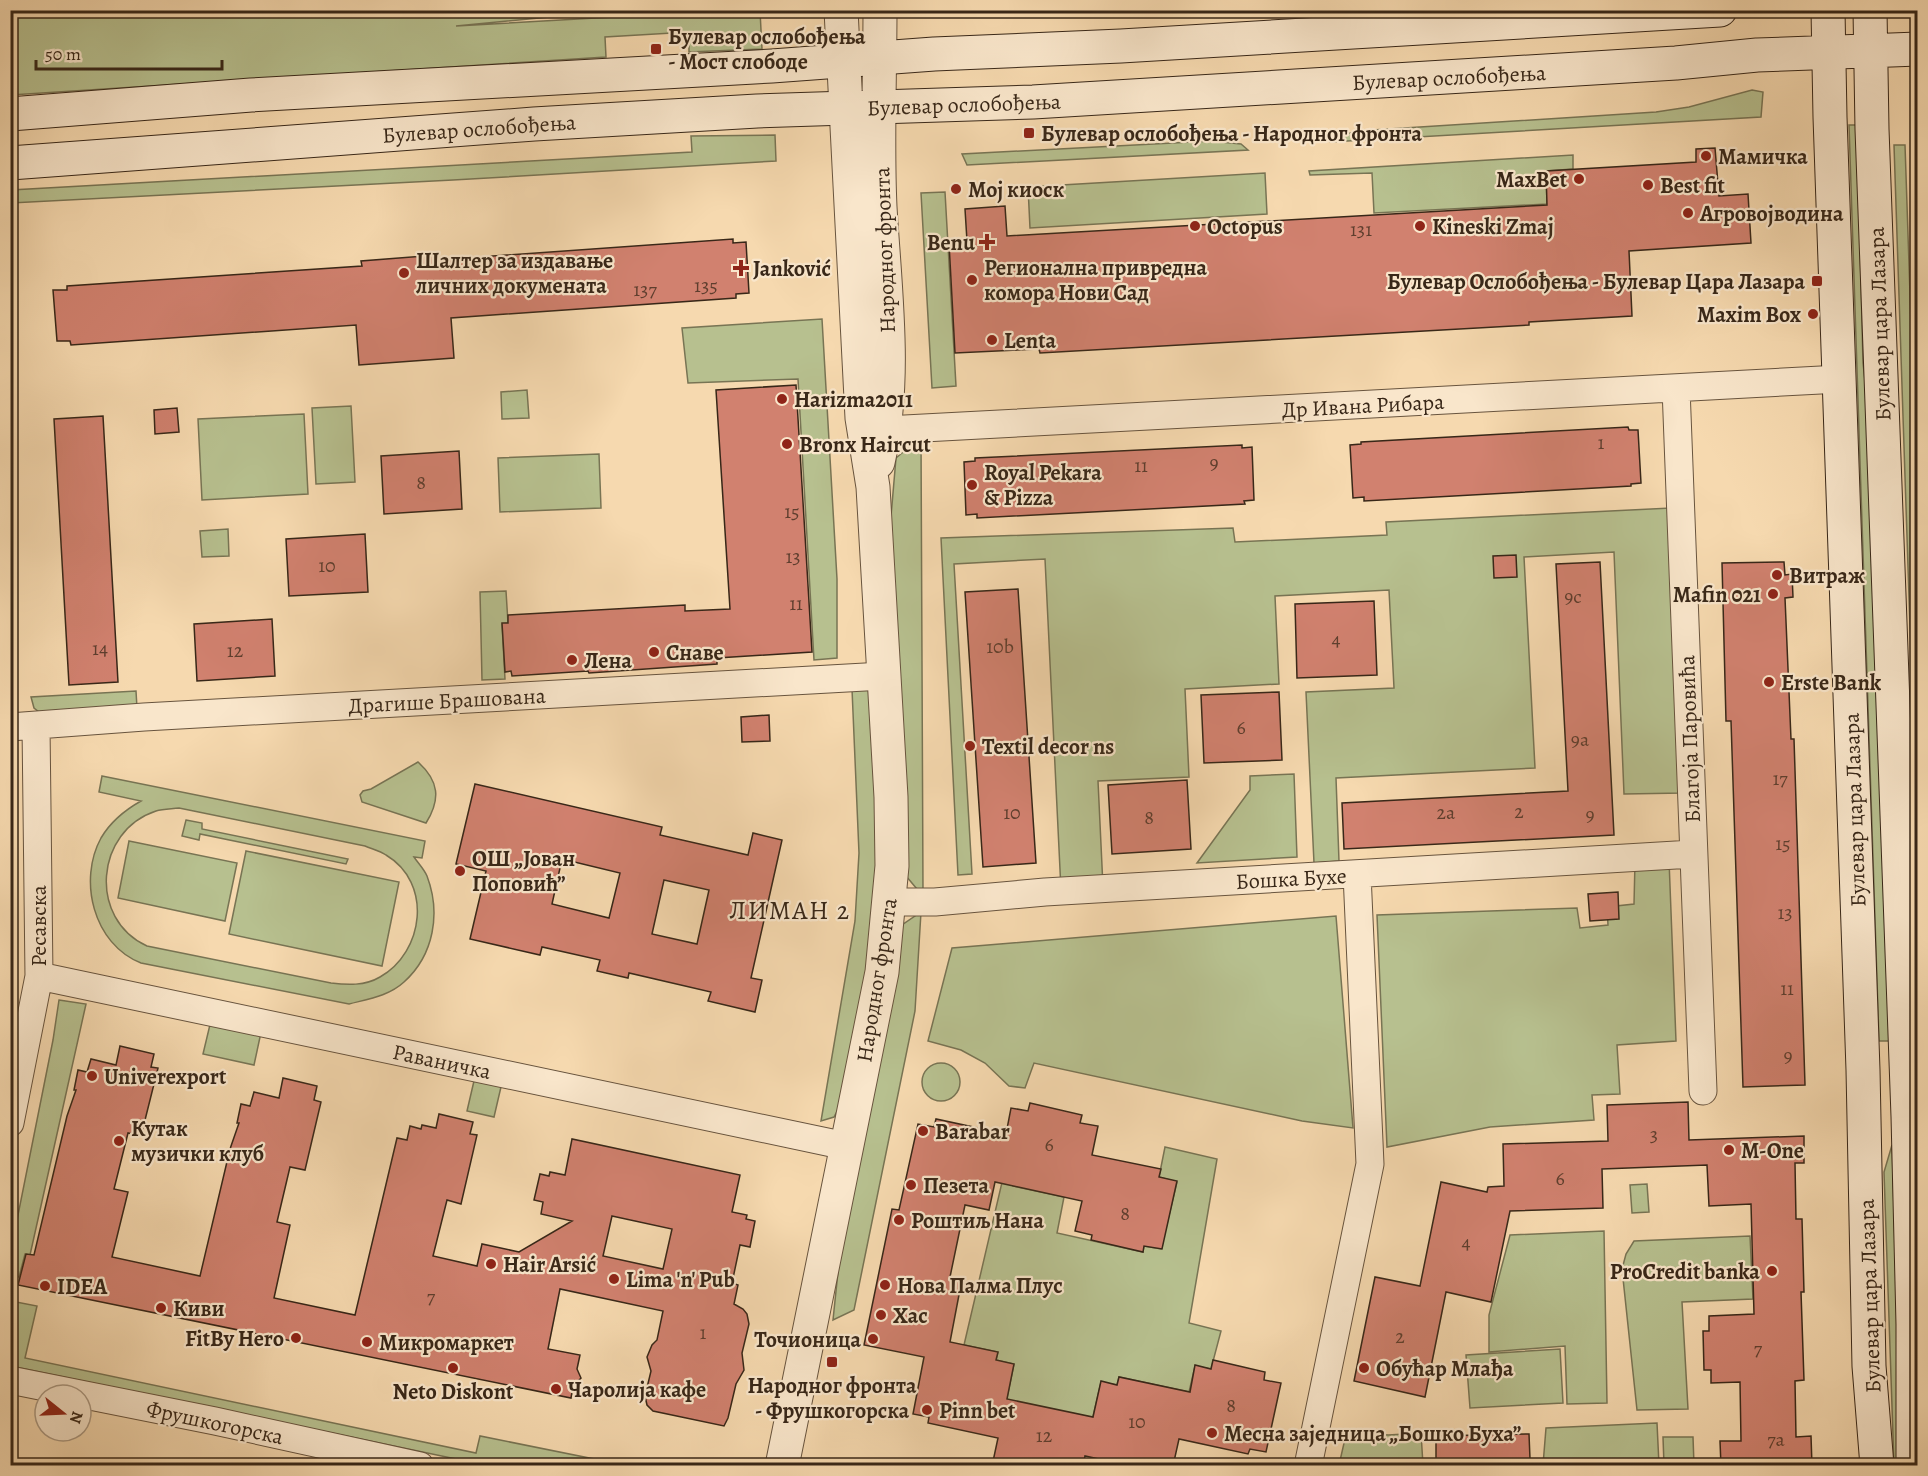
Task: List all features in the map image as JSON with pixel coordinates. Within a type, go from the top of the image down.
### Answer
[{"type":"main road","name":"Народног фронта","points":[[782,1466],[882,972],[890,902],[891,797],[873,487],[862,418],[841,10]]},
{"type":"main road","name":"Народног фронта","points":[[873,487],[886,430],[888,339],[880,204],[880,10]]},
{"type":"main road","name":"Булевар ослобођења","points":[[10,114],[251,95],[1720,10]]},
{"type":"main road","name":"Булевар цара Лазара","points":[[1828,10],[1863,1070],[1869,1366],[1877,1466]]},
{"type":"main road","name":"Булевар цара Лазара","points":[[1870,10],[1872,129],[1915,1331],[1913,1466]]},
{"type":"main road","name":"Булевар ослобођења","points":[[10,163],[534,124],[757,111],[1042,101],[1676,63],[1757,55],[1917,49]]},
{"type":"street","name":"Др Ивана Рибара","points":[[886,430],[1840,379]]},
{"type":"street","name":"Благоја Паровића","points":[[1676,388],[1703,1091]]},
{"type":"street","name":"Драгише Брашована","points":[[23,726],[144,717],[883,676]]},
{"type":"street","name":"Ресавска","points":[[10,1123],[39,976],[23,726]]},
{"type":"street","name":"Бошка Бухе","points":[[890,902],[935,902],[1045,892],[1693,854]]},
{"type":"street","points":[[1308,1466],[1370,1164],[1357,874]]},
{"type":"street","name":"Раваничка","points":[[39,976],[846,1146]]},
{"type":"street","name":"Фрушкогорска","points":[[10,1380],[215,1421],[420,1466]]},
{"type":"green space","points":[[10,11],[612,11],[456,26],[760,11],[762,49],[689,52],[689,32],[605,37],[606,57],[11,95]]},
{"type":"green space","points":[[1752,90],[1763,92],[1761,117],[1330,142],[1329,139],[1357,131],[1656,112],[1689,107]]},
{"type":"green space","points":[[1849,125],[1857,125],[1863,363],[1868,407],[1891,1041],[1879,1041]]},
{"type":"green space","points":[[775,135],[776,161],[11,203],[11,190],[692,152],[691,136]]},
{"type":"green space","points":[[1211,141],[1241,144],[1248,150],[967,165],[962,154]]},
{"type":"green space","points":[[1894,145],[1905,145],[1917,503],[1917,838]]},
{"type":"green space","points":[[1573,155],[1573,169],[1546,171],[1547,204],[1374,213],[1372,173],[1310,175],[1309,171]]},
{"type":"green space","points":[[1265,173],[1267,214],[1030,228],[1028,187]]},
{"type":"green space","points":[[945,192],[956,386],[932,388],[921,193]]},
{"type":"green space","points":[[822,319],[837,579],[837,658],[814,660],[798,379],[688,383],[682,328]]},
{"type":"green space","points":[[527,390],[529,418],[502,419],[501,392]]},
{"type":"green space","points":[[351,406],[355,482],[316,484],[312,408]]},
{"type":"green space","points":[[304,414],[308,494],[202,500],[198,419]]},
{"type":"green space","points":[[921,437],[923,891],[917,889],[906,876],[890,528],[896,458]]},
{"type":"green space","points":[[599,454],[601,508],[500,512],[498,458]]},
{"type":"green space","points":[[1671,508],[1683,793],[1624,794],[1614,552],[1524,557],[1535,768],[1336,778],[1339,861],[1314,863],[1306,692],[1394,688],[1389,590],[1275,596],[1279,684],[1185,689],[1189,777],[1098,781],[1103,887],[1061,890],[1045,559],[954,564],[972,874],[958,875],[941,538],[1233,528],[1235,542],[1387,535],[1386,522]]},
{"type":"green space","points":[[228,529],[229,556],[202,557],[200,531]]},
{"type":"green space","points":[[506,591],[508,623],[502,624],[505,679],[482,680],[480,592]]},
{"type":"green space","points":[[852,689],[871,690],[879,827],[871,956],[844,1098],[834,1117],[821,1121],[855,921],[859,853]]},
{"type":"green space","points":[[136,691],[137,708],[43,715],[34,708],[31,697]]},
{"type":"green space","points":[[418,762],[430,776],[436,791],[434,806],[426,823],[362,802],[360,795],[363,791],[371,789]]},
{"type":"green space","points":[[1294,774],[1297,857],[1197,863],[1250,790],[1250,776]]},
{"type":"green space","points":[[102,776],[425,841],[422,858],[414,857],[427,876],[434,904],[434,919],[432,933],[422,959],[404,982],[392,991],[349,1004],[141,963],[125,954],[111,941],[101,926],[94,909],[91,873],[94,855],[109,826],[129,808],[141,801],[99,792]],"holes":[[[179,808],[365,846],[384,854],[401,867],[411,882],[416,899],[417,917],[414,935],[395,966],[380,977],[362,983],[331,983],[147,946],[128,933],[115,916],[108,897],[106,876],[111,855],[121,837],[136,821],[159,810]]]},
{"type":"green space","points":[[186,820],[202,823],[202,829],[348,859],[346,864],[200,834],[199,840],[182,836]]},
{"type":"green space","points":[[129,841],[237,863],[225,921],[118,898]]},
{"type":"green space","points":[[246,851],[399,882],[382,966],[229,934]]},
{"type":"green space","points":[[1669,860],[1676,1041],[1617,1045],[1620,1094],[1592,1095],[1594,1120],[1490,1127],[1387,1147],[1377,915],[1577,908],[1580,928],[1608,925],[1607,907],[1634,904],[1635,862]]},
{"type":"green space","points":[[921,912],[915,1011],[854,1310],[833,1320],[841,1243],[899,927]]},
{"type":"green space","points":[[1336,916],[1353,1128],[1302,1121],[1034,1063],[1025,1088],[1009,1086],[985,1063],[961,1050],[928,1041],[952,948]]},
{"type":"green space","points":[[59,1000],[86,1004],[30,1255],[25,1254],[19,1277],[11,1275],[11,1250]]},
{"type":"green space","points":[[213,1012],[263,1023],[254,1065],[203,1054]]},
{"type":"green space","points":[[941,1063],[955,1068],[960,1082],[955,1096],[941,1101],[927,1096],[922,1082],[927,1068]]},
{"type":"green space","points":[[477,1068],[504,1074],[494,1117],[467,1111]]},
{"type":"green space","points":[[1892,1145],[1902,1465],[1894,1465],[1884,1172]]},
{"type":"green space","points":[[1165,1147],[1217,1159],[1189,1323],[1221,1331],[1211,1369],[1195,1366],[1189,1392],[1119,1377],[1117,1385],[1101,1382],[1091,1425],[1005,1407],[1014,1364],[996,1360],[998,1352],[964,1345],[1003,1178],[1013,1186],[1064,1197],[1057,1233],[1143,1252],[1144,1246],[1161,1249],[1177,1182],[1159,1177]]},
{"type":"green space","points":[[1647,1184],[1649,1212],[1632,1213],[1630,1185]]},
{"type":"green space","points":[[1604,1231],[1607,1403],[1567,1404],[1565,1346],[1489,1352],[1489,1315],[1510,1235]]},
{"type":"green space","points":[[1750,1236],[1753,1299],[1682,1302],[1688,1409],[1637,1410],[1622,1269],[1626,1254],[1634,1241]]},
{"type":"green space","points":[[11,1301],[37,1306],[25,1358],[476,1453],[480,1436],[624,1465],[550,1466],[523,1461],[456,1459],[11,1366]]},
{"type":"green space","points":[[1560,1349],[1563,1403],[1470,1408],[1466,1355]]},
{"type":"green space","points":[[1657,1423],[1659,1465],[1543,1465],[1546,1428]]},
{"type":"green space","points":[[1347,1430],[1388,1435],[1421,1433],[1423,1465],[1339,1465]]},
{"type":"green space","points":[[1663,1437],[1693,1437],[1694,1465],[1664,1465]]},
{"type":"building","points":[[1715,148],[1719,196],[1748,194],[1751,243],[1629,251],[1632,316],[1529,322],[1529,325],[1040,353],[1039,349],[955,353],[949,243],[967,241],[965,209],[1005,206],[1007,236],[1547,205],[1546,171],[1696,162],[1696,149]]},
{"type":"building","points":[[733,239],[733,243],[746,242],[749,293],[736,294],[736,298],[451,318],[454,358],[359,365],[356,325],[71,345],[70,341],[57,341],[53,290],[67,290],[67,286],[362,266],[361,261],[437,255],[437,260]]},
{"type":"building","points":[[796,385],[812,652],[717,658],[717,664],[589,673],[588,671],[512,676],[511,671],[505,672],[502,623],[508,623],[508,615],[685,605],[685,611],[730,609],[716,390]]},
{"type":"building","points":[[177,408],[179,432],[155,434],[154,410]]},
{"type":"building","points":[[103,416],[118,682],[69,685],[54,419]]},
{"type":"building","points":[[1628,427],[1629,430],[1638,430],[1641,483],[1631,484],[1631,486],[1364,501],[1364,497],[1353,498],[1350,445],[1361,444],[1361,442]]},
{"type":"building","points":[[1242,445],[1242,448],[1252,447],[1254,500],[1244,501],[1245,504],[977,518],[977,514],[966,515],[964,462],[975,461],[975,458]]},
{"type":"building","points":[[459,451],[462,509],[384,514],[381,456]]},
{"type":"building","points":[[365,534],[368,592],[289,596],[286,539]]},
{"type":"building","points":[[1516,555],[1517,577],[1494,578],[1493,556]]},
{"type":"building","points":[[1600,562],[1614,835],[1344,849],[1342,803],[1568,791],[1556,564]]},
{"type":"building","points":[[1784,562],[1785,575],[1792,574],[1793,597],[1785,598],[1791,739],[1794,739],[1805,1085],[1743,1087],[1731,721],[1726,721],[1722,563]]},
{"type":"building","points":[[1018,589],[1036,863],[983,867],[965,592]]},
{"type":"building","points":[[1374,601],[1377,675],[1297,678],[1295,604]]},
{"type":"building","points":[[272,619],[275,676],[197,681],[194,624]]},
{"type":"building","points":[[1279,692],[1282,760],[1204,763],[1201,695]]},
{"type":"building","points":[[769,715],[770,741],[742,742],[741,717]]},
{"type":"building","points":[[1187,780],[1191,849],[1112,854],[1108,785]]},
{"type":"building","points":[[475,784],[662,827],[660,835],[748,855],[753,833],[782,840],[751,978],[762,980],[755,1012],[708,1001],[711,992],[629,973],[628,978],[597,971],[600,960],[542,947],[540,955],[470,939],[486,871],[456,864]],"holes":[[[562,859],[620,873],[609,918],[552,904]],[[664,880],[709,890],[697,944],[652,934]]]},
{"type":"building","points":[[1618,892],[1619,919],[1590,921],[1588,894]]},
{"type":"building","points":[[120,1046],[154,1054],[151,1067],[158,1068],[141,1136],[128,1133],[114,1189],[128,1192],[112,1257],[200,1276],[230,1149],[239,1123],[237,1123],[241,1104],[250,1106],[254,1092],[279,1098],[283,1078],[317,1086],[314,1100],[321,1102],[305,1170],[290,1167],[277,1222],[290,1225],[274,1298],[355,1315],[397,1138],[407,1140],[410,1126],[421,1129],[422,1125],[436,1128],[439,1114],[473,1122],[470,1134],[477,1135],[461,1204],[447,1200],[433,1256],[477,1266],[482,1244],[519,1252],[572,1221],[541,1214],[543,1202],[534,1200],[540,1174],[549,1176],[550,1172],[565,1175],[572,1139],[740,1175],[732,1212],[747,1215],[746,1219],[755,1221],[750,1247],[740,1245],[732,1283],[738,1285],[734,1304],[747,1314],[749,1324],[742,1353],[744,1370],[736,1384],[724,1426],[653,1411],[647,1405],[645,1396],[651,1371],[647,1357],[657,1340],[663,1311],[560,1289],[548,1349],[580,1355],[577,1369],[581,1378],[573,1387],[571,1398],[18,1285],[26,1254],[34,1255],[67,1116],[76,1090],[74,1090],[78,1070],[87,1072],[91,1059],[116,1065]],"holes":[[[612,1216],[672,1229],[663,1269],[603,1256]]]},
{"type":"building","points":[[1688,1102],[1689,1140],[1804,1136],[1804,1163],[1795,1163],[1796,1219],[1802,1219],[1804,1292],[1801,1292],[1804,1380],[1795,1381],[1796,1437],[1811,1436],[1812,1466],[1721,1466],[1720,1441],[1741,1441],[1740,1382],[1711,1383],[1711,1370],[1704,1370],[1703,1331],[1709,1331],[1709,1316],[1754,1314],[1751,1204],[1709,1206],[1707,1165],[1602,1169],[1603,1208],[1510,1211],[1491,1302],[1446,1292],[1425,1397],[1354,1381],[1375,1277],[1420,1286],[1441,1182],[1487,1192],[1488,1187],[1504,1186],[1503,1144],[1608,1141],[1607,1105]]},
{"type":"building","points":[[1030,1103],[1082,1115],[1080,1123],[1098,1126],[1092,1155],[1161,1169],[1159,1177],[1177,1181],[1162,1249],[1144,1246],[1143,1252],[1091,1240],[1092,1235],[1075,1231],[1082,1201],[995,1182],[989,1210],[965,1205],[950,1277],[962,1279],[950,1342],[998,1352],[996,1360],[1014,1364],[1007,1399],[1093,1417],[1101,1381],[1117,1385],[1119,1377],[1190,1392],[1195,1365],[1211,1369],[1213,1360],[1265,1372],[1264,1380],[1281,1383],[1266,1452],[1250,1449],[1248,1454],[1179,1439],[1173,1466],[1130,1466],[1085,1456],[1083,1466],[992,1466],[998,1438],[928,1423],[929,1417],[913,1414],[924,1357],[864,1345],[892,1209],[899,1210],[918,1124],[934,1127],[936,1119],[1006,1134],[1011,1108],[1028,1111]]},
{"type":"building","points":[[1529,1434],[1530,1459],[1518,1459],[1518,1466],[1452,1466],[1452,1460],[1436,1460],[1436,1436]]},
{"type":"place","name":"Булевар ослобођења - Мост слободе","points":[[656,49]]},
{"type":"place","name":"Булевар ослобођења - Народног фронта","points":[[1029,133]]},
{"type":"place","name":"Мамичка","points":[[1706,156]]},
{"type":"place","name":"MaxBet","points":[[1579,179]]},
{"type":"place","name":"Best fit","points":[[1648,185]]},
{"type":"place","name":"Мој киоск","points":[[956,189]]},
{"type":"place","name":"Агровојводина","points":[[1688,213]]},
{"type":"place","name":"Octopus","points":[[1195,226]]},
{"type":"place","name":"Kineski Zmaj","points":[[1420,226]]},
{"type":"place","name":"Benu","points":[[987,242]]},
{"type":"place","name":"Janković","points":[[741,268]]},
{"type":"place","name":"Шалтер за издавање личних докумената","points":[[404,273]]},
{"type":"place","name":"Регионална привредна комора Нови Сад","points":[[972,280]]},
{"type":"place","name":"Булевар Ослобођења - Булевар Цара Лазара","points":[[1817,281]]},
{"type":"place","name":"Maxim Box","points":[[1813,314]]},
{"type":"place","name":"Lenta","points":[[992,340]]},
{"type":"place","name":"Harizma2011","points":[[782,399]]},
{"type":"place","name":"Bronx Haircut","points":[[787,444]]},
{"type":"place","name":"Royal Pekara & Pizza","points":[[972,485]]},
{"type":"place","name":"Витраж","points":[[1777,575]]},
{"type":"place","name":"Mafin 021","points":[[1773,594]]},
{"type":"place","name":"Снаве","points":[[654,652]]},
{"type":"place","name":"Лена","points":[[572,660]]},
{"type":"place","name":"Erste Bank","points":[[1769,682]]},
{"type":"place","name":"Textil decor ns","points":[[970,746]]},
{"type":"place","name":"ОШ „Јован Поповић”","points":[[460,871]]},
{"type":"place","name":"Univerexport","points":[[92,1076]]},
{"type":"place","name":"Barabar","points":[[923,1131]]},
{"type":"place","name":"Кутак музички клуб","points":[[119,1141]]},
{"type":"place","name":"M-One","points":[[1729,1150]]},
{"type":"place","name":"Пезета","points":[[911,1185]]},
{"type":"place","name":"Роштиљ Нана","points":[[899,1220]]},
{"type":"place","name":"Hair Arsić","points":[[491,1264]]},
{"type":"place","name":"ProCredit banka","points":[[1772,1271]]},
{"type":"place","name":"Lima 'n' Pub","points":[[614,1279]]},
{"type":"place","name":"Нова Палма Плус","points":[[885,1285]]},
{"type":"place","name":"IDEA","points":[[45,1286]]},
{"type":"place","name":"Киви","points":[[161,1308]]},
{"type":"place","name":"Хас","points":[[881,1315]]},
{"type":"place","name":"FitBy Hero","points":[[296,1338]]},
{"type":"place","name":"Точионица","points":[[873,1339]]},
{"type":"place","name":"Микромаркет","points":[[367,1342]]},
{"type":"place","name":"Народног фронта - Фрушкогорска","points":[[832,1362]]},
{"type":"place","name":"Neto Diskont","points":[[453,1368]]},
{"type":"place","name":"Обућар Млађа","points":[[1364,1368]]},
{"type":"place","name":"Чаролија кафе","points":[[556,1389]]},
{"type":"place","name":"Pinn bet","points":[[927,1410]]},
{"type":"place","name":"Месна заједница „Бошко Буха”","points":[[1212,1433]]},
{"type":"district","name":"ЛИМАН 2","points":[[790,910]]}]
